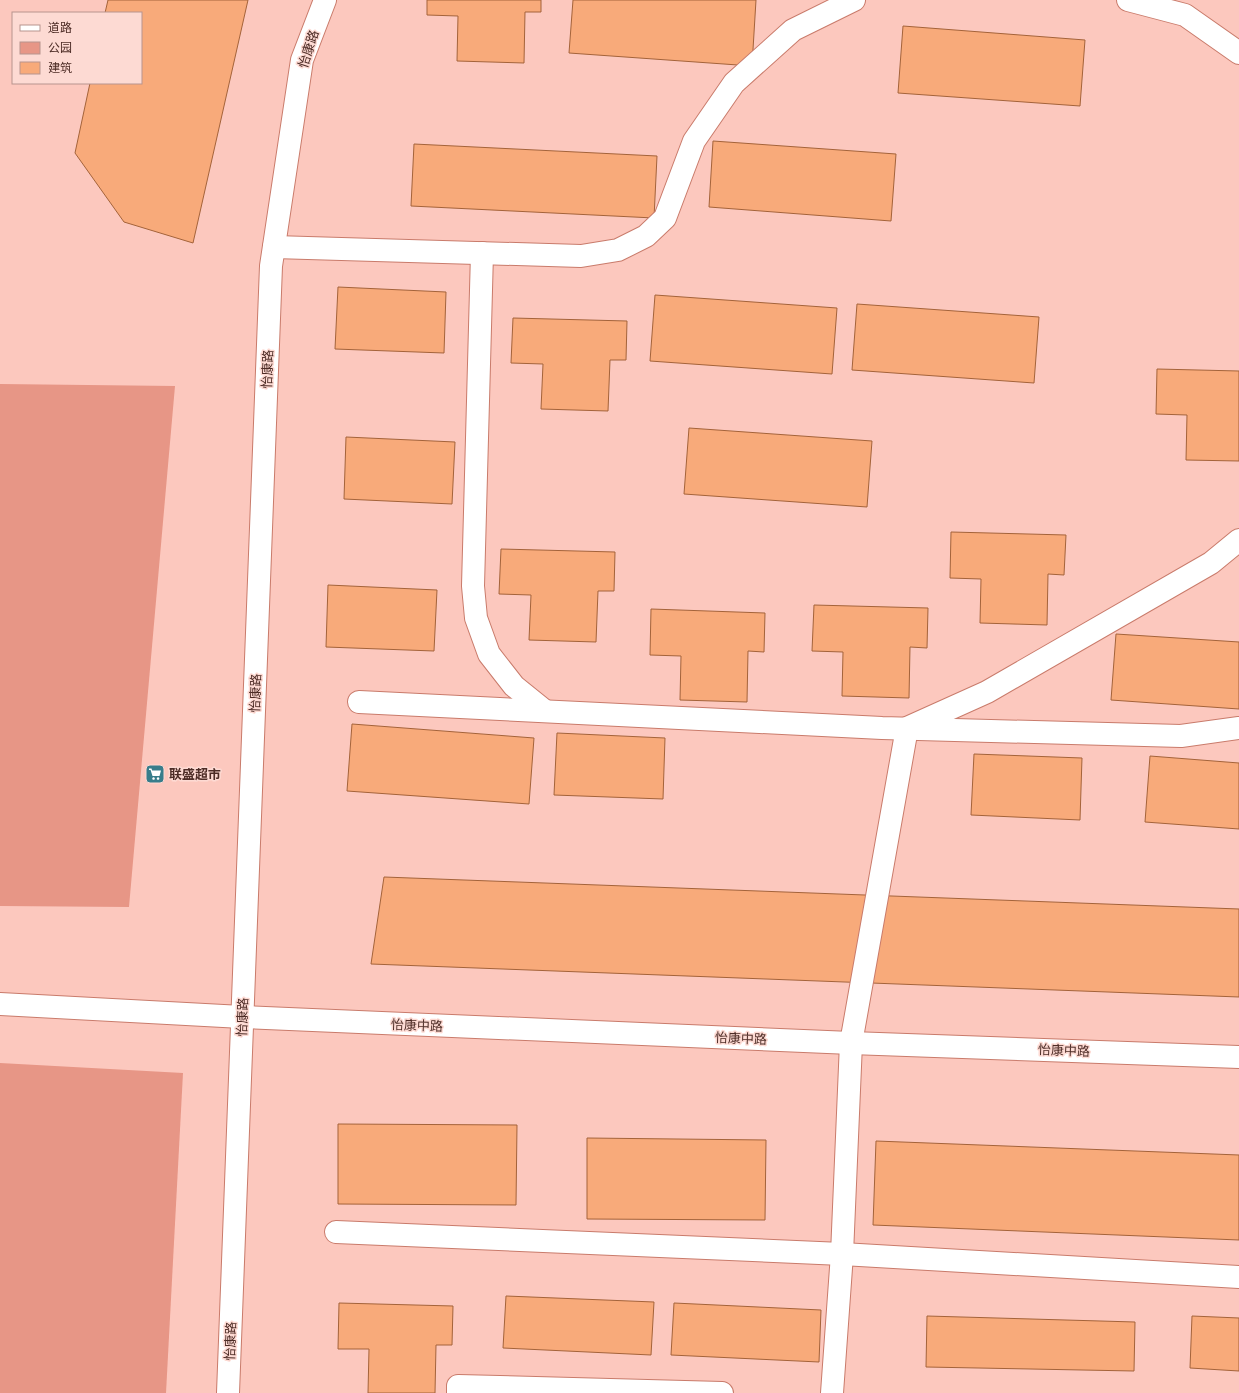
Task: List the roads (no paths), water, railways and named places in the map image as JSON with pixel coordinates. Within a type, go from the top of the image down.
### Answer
[{"type":"street","name":"怡康路","points":[[228,1393],[271,266],[302,60],[325,0]]},
{"type":"street","points":[[274,247],[581,256],[618,250],[646,236],[665,218],[694,141],[734,83],[793,30],[854,0]]},
{"type":"street","points":[[1128,0],[1184,15],[1239,53]]},
{"type":"street","points":[[482,253],[473,586],[476,618],[489,654],[514,686],[545,711]]},
{"type":"street","points":[[907,728],[988,692],[1211,563],[1239,540]]},
{"type":"street","points":[[360,702],[907,728],[1181,736],[1239,728]]},
{"type":"street","points":[[832,1393],[842,1254],[852,1043],[907,728]]},
{"type":"street","name":"怡康中路","points":[[0,1004],[242,1017],[852,1043],[1239,1057]]},
{"type":"street","points":[[336,1232],[842,1254],[1239,1277]]},
{"type":"street","points":[[458,1393],[458,1386],[722,1393]]},
{"type":"place","name":"联盛超市","points":[[155,774]]}]
